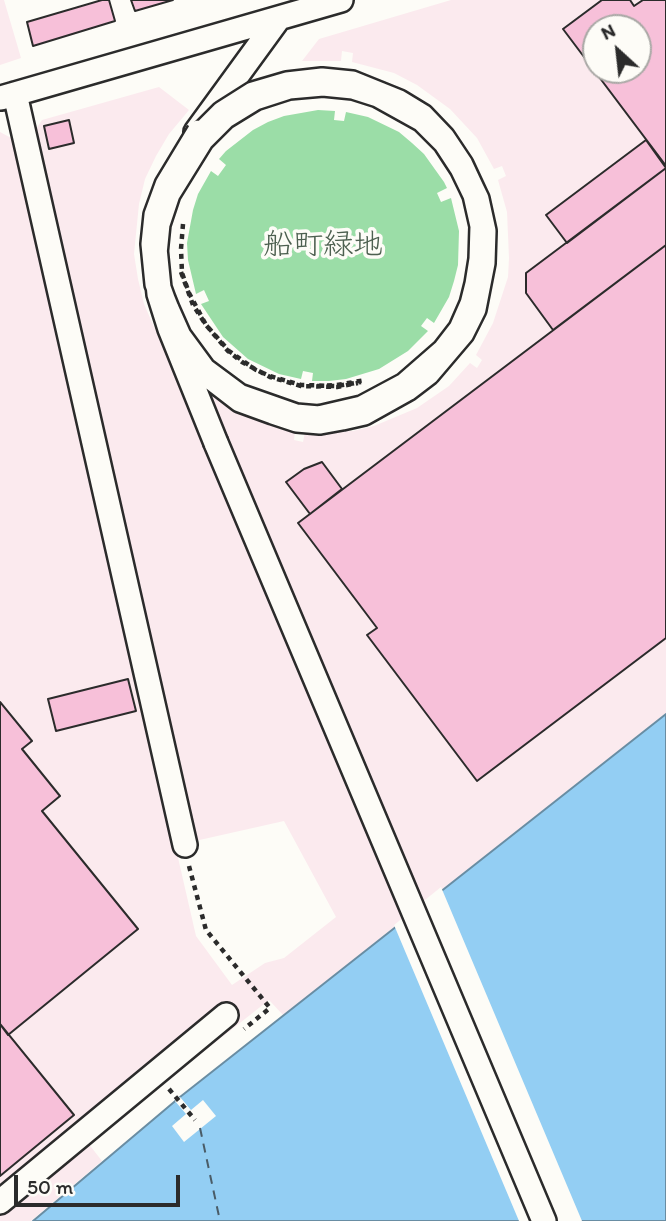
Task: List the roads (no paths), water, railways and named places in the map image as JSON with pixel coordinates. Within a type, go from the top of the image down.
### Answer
[{"type":"street","points":[[185,845],[8,96],[341,0]]},
{"type":"street","points":[[279,18],[207,114],[167,180],[157,210],[154,239],[158,279],[167,304],[180,331],[205,364],[240,391],[296,411],[320,413],[363,403],[388,390],[427,364],[462,323],[473,299],[478,279],[483,254],[483,243],[483,232],[483,221],[476,189],[462,159],[444,133],[423,111],[400,96],[353,78],[323,74],[288,78],[254,89],[224,108],[199,132],[167,185],[156,215],[153,244],[157,284],[162,297],[167,309],[178,336],[204,370],[239,396],[296,416],[319,418],[362,408],[405,385],[444,351],[461,329],[472,304],[477,284],[479,272],[481,259],[482,226],[475,195],[461,165],[443,138],[422,116],[399,102],[352,83],[322,80],[287,84],[253,94],[223,113],[200,136],[168,189],[158,219],[155,248],[156,261],[159,288],[163,301],[168,313],[180,340],[205,373],[240,400],[297,420],[320,422],[364,412],[407,389],[428,373],[462,332],[474,309],[483,263],[484,230],[482,220],[477,199],[472,188],[467,178],[462,168],[444,142],[430,127],[401,106],[353,87],[323,84],[289,88],[255,98],[225,117],[201,139],[168,194],[158,224],[156,244],[155,254],[158,280],[159,293],[166,317],[216,443],[544,1221]]},
{"type":"street","points":[[0,1202],[226,1015]]},
{"type":"water","points":[[666,714],[666,1221],[33,1221],[180,1097]]},
{"type":"park label","name":"船町緑地","points":[[323,246]]}]
